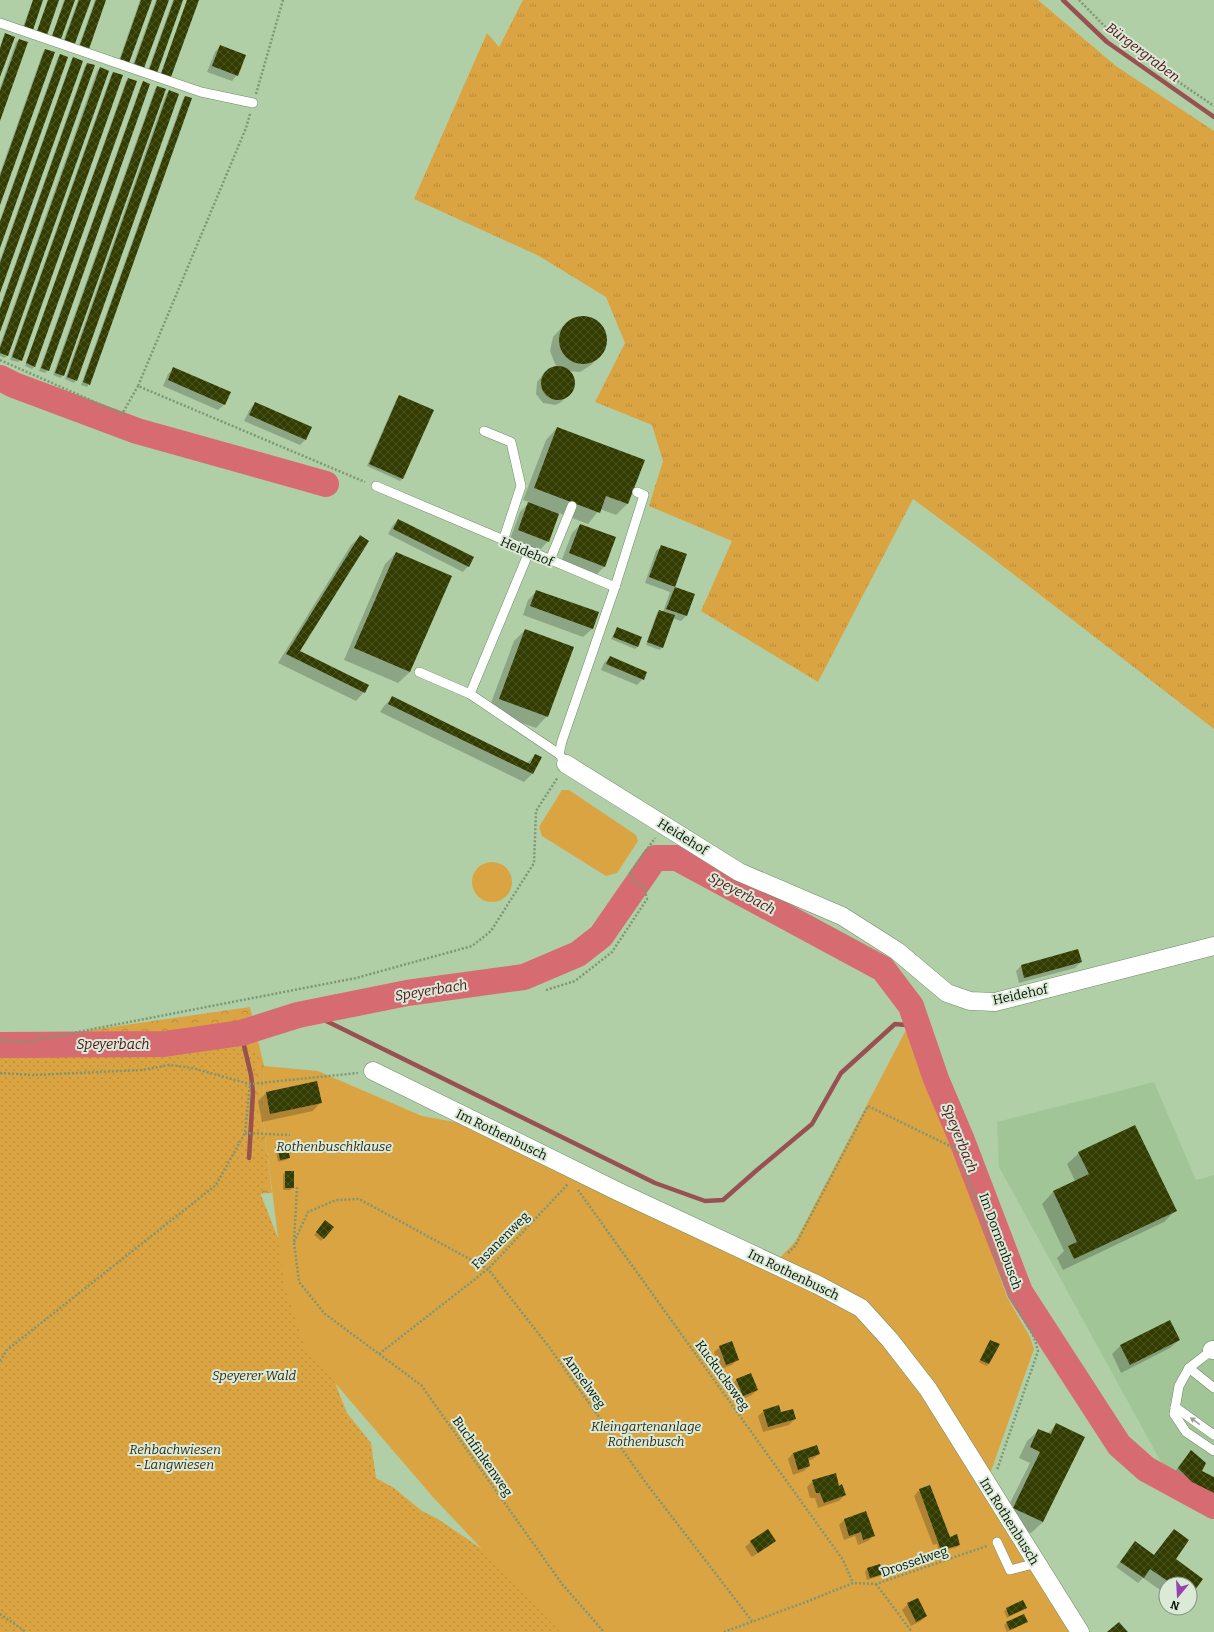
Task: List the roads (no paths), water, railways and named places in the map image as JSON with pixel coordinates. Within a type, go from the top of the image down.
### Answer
[{"type":"street","name":"Heidehof","points":[[562,759],[740,872],[842,916],[897,951],[947,993],[970,1001],[995,1002],[1214,946]]},
{"type":"street","name":"Im Rothenbusch","points":[[373,1071],[619,1192],[818,1285],[861,1308],[890,1340],[928,1389],[1080,1632]]},
{"type":"lane","points":[[0,23],[201,92],[253,104]]},
{"type":"lane","points":[[484,431],[511,442],[521,486],[503,541]]},
{"type":"lane","name":"Heidehof","points":[[376,486],[529,552],[615,587]]},
{"type":"lane","points":[[419,672],[470,694],[562,759],[644,495],[637,492]]},
{"type":"lane","points":[[550,560],[572,506]]},
{"type":"lane","points":[[470,694],[529,552]]},
{"type":"lane","points":[[1213,1347],[1189,1368],[1179,1386],[1174,1414],[1186,1432],[1214,1452]]},
{"type":"lane","points":[[1189,1368],[1214,1388]]},
{"type":"lane","points":[[1175,1407],[1214,1435]]},
{"type":"lane","points":[[997,1542],[1010,1570],[1037,1563]]},
{"type":"waterway","name":"Bürgergraben","points":[[1063,0],[1107,42],[1214,117]]},
{"type":"waterway","points":[[0,378],[14,385],[137,431],[326,484]]},
{"type":"waterway","name":"Speyerbach","points":[[0,1045],[164,1044],[241,1033],[298,1015],[407,993],[524,977],[578,954],[601,936],[655,858],[677,858],[883,969],[911,1006],[936,1079],[961,1138],[1020,1292],[1119,1445],[1146,1469],[1214,1506]]},
{"type":"waterway","points":[[308,1012],[655,1183],[705,1201],[723,1200],[812,1124],[841,1073],[895,1024],[917,1026]]},
{"type":"waterway","points":[[241,1033],[251,1075],[253,1092],[249,1158]]},
{"type":"park label","name":"Rothenbuschklause","points":[[334,1146]]},
{"type":"park label","name":"Speyerer Wald","points":[[254,1375]]},
{"type":"park label","name":"Kleingartenanlage Rothenbusch","points":[[646,1434]]},
{"type":"park label","name":"Rehbachwiesen - Langwiesen","points":[[175,1456]]}]
